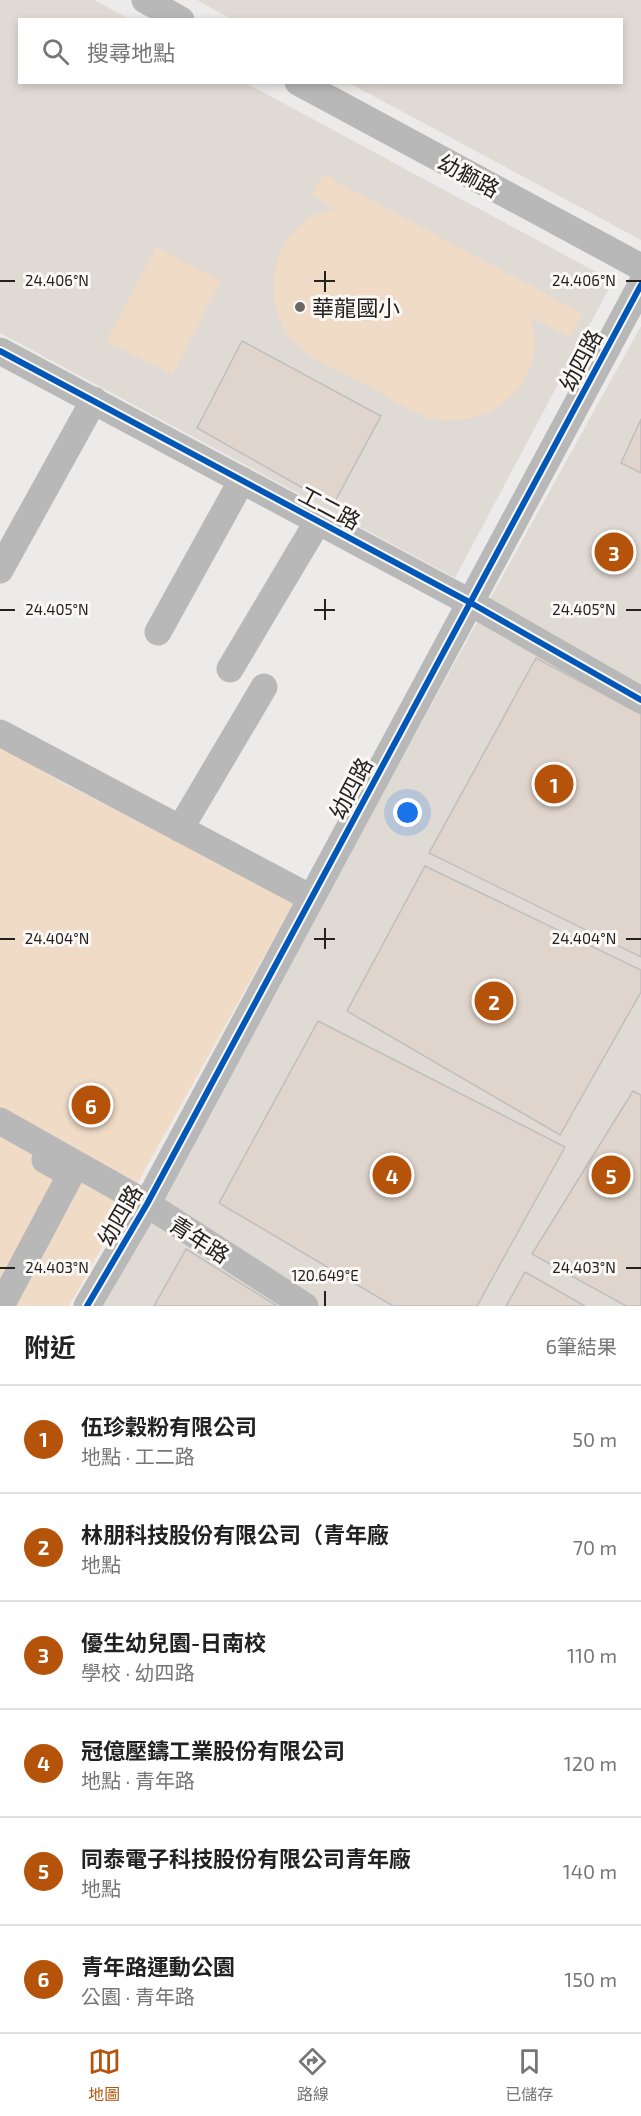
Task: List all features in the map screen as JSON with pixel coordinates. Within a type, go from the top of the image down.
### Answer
[{"type":"street","points":[[145,0],[177,18]]},
{"type":"street","name":"幼獅路","points":[[302,84],[641,267]]},
{"type":"street","name":"幼四路","points":[[87,1306],[147,1204],[641,285]]},
{"type":"street","name":"工二路","points":[[0,351],[471,603],[641,700]]},
{"type":"street","points":[[0,570],[94,400]]},
{"type":"street","points":[[158,632],[243,480]]},
{"type":"street","points":[[230,669],[318,521]]},
{"type":"street","points":[[180,829],[264,687]]},
{"type":"street","points":[[0,733],[311,898]]},
{"type":"street","name":"青年路","points":[[0,1121],[147,1204],[305,1306]]},
{"type":"street","points":[[0,1136],[71,1174],[1,1306]]},
{"type":"shaded area","name":"華龍國小","points":[[0,0],[94,0],[128,18],[18,18],[18,84],[248,84],[613,281],[455,578],[0,333]]},
{"type":"shaded area","points":[[197,0],[641,0],[641,240],[351,84],[623,84],[623,18],[229,18]]},
{"type":"shaded area","points":[[323,174],[583,314],[570,337],[532,317],[535,349],[530,367],[522,382],[511,396],[498,406],[467,419],[449,420],[424,416],[313,358],[292,340],[282,324],[273,287],[275,268],[281,250],[292,234],[309,218],[335,209],[312,195]]},
{"type":"shaded area","points":[[156,247],[221,280],[173,374],[106,342]]},
{"type":"shaded area","points":[[641,326],[641,1306],[99,1306]]},
{"type":"shaded area","points":[[0,746],[65,784],[178,840],[293,904],[69,1306],[0,1306]]},
{"type":"building","points":[[242,341],[381,416],[333,505],[197,428]]},
{"type":"building","points":[[641,419],[641,473],[621,463]]},
{"type":"building","points":[[536,658],[641,714],[641,957],[429,853]]},
{"type":"building","points":[[425,866],[641,970],[641,992],[560,1135],[347,1011]]},
{"type":"building","points":[[318,1021],[565,1147],[477,1306],[393,1306],[219,1203]]},
{"type":"building","points":[[633,1091],[641,1095],[641,1306],[626,1306],[532,1254]]},
{"type":"building","points":[[186,1249],[277,1306],[154,1306]]},
{"type":"building","points":[[525,1272],[585,1306],[506,1306]]},
{"type":"cycle path","points":[[87,1306],[147,1204],[641,285]]},
{"type":"cycle path","points":[[0,351],[471,603],[641,700]]},
{"type":"place","name":"華龍國小","points":[[300,307]]},
{"type":"place","name":"優生幼兒園-日南校","points":[[614,552]]},
{"type":"place","name":"伍珍穀粉有限公司","points":[[554,784]]},
{"type":"place","name":"林朋科技股份有限公司（青年廠","points":[[494,1001]]},
{"type":"place","name":"青年路運動公園","points":[[91,1105]]},
{"type":"place","name":"冠億壓鑄工業股份有限公司","points":[[392,1175]]},
{"type":"place","name":"同泰電子科技股份有限公司青年廠","points":[[611,1175]]}]
